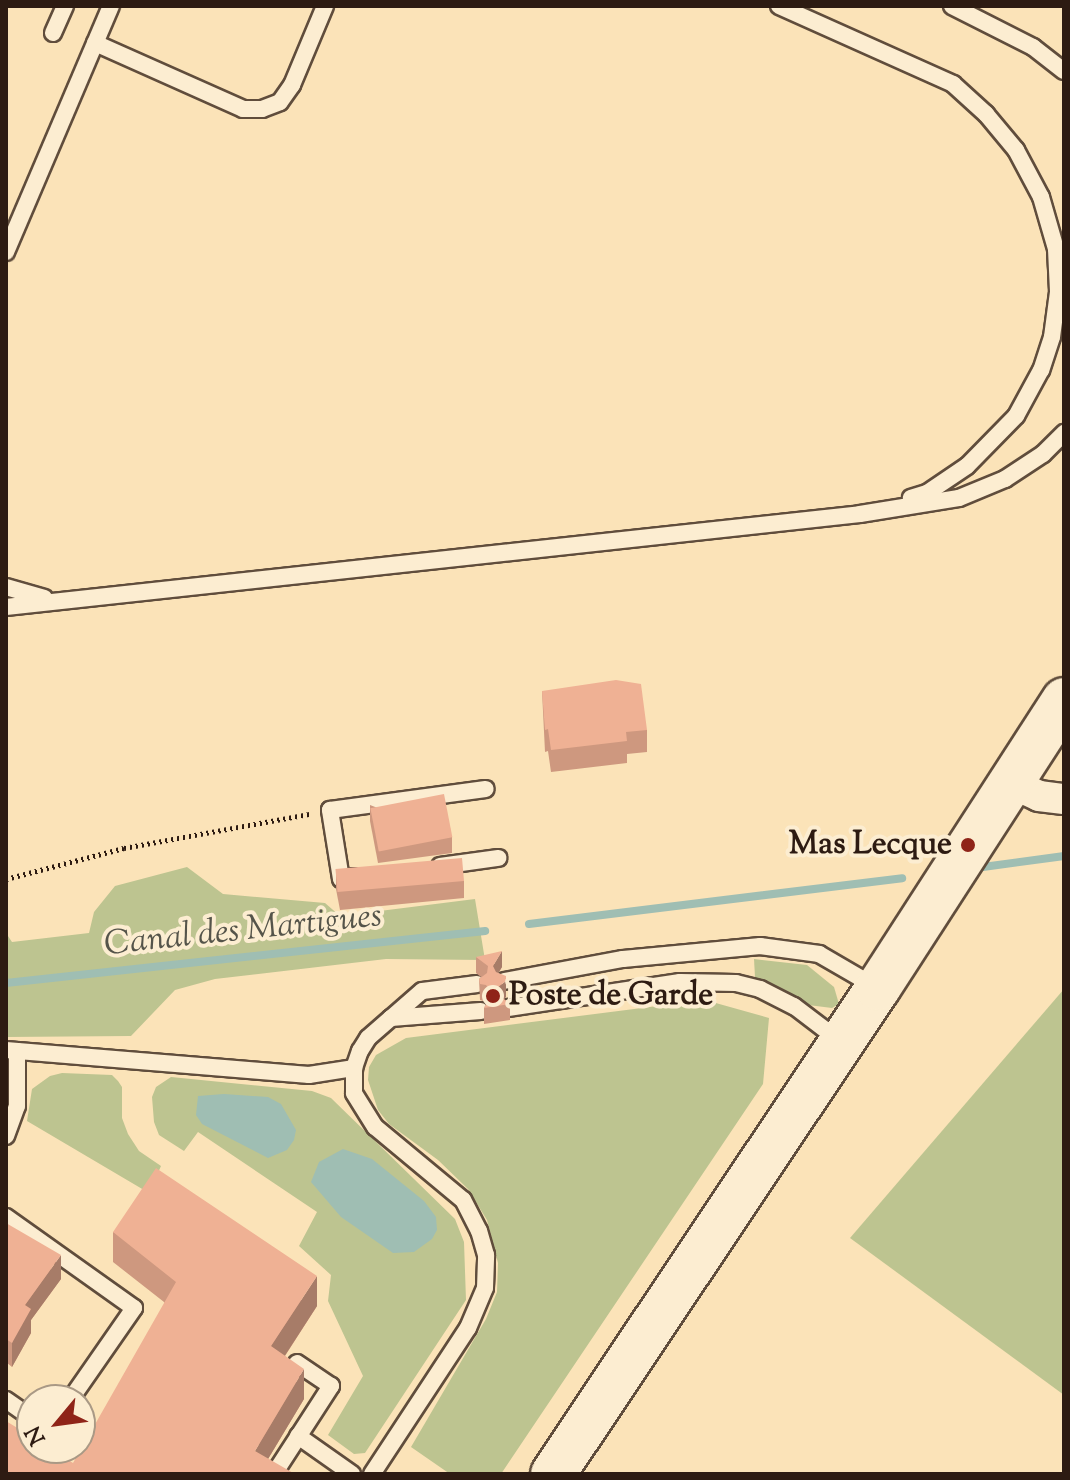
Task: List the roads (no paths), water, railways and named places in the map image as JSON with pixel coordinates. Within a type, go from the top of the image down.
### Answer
[{"type":"main road","points":[[553,1474],[878,988],[1061,705]]},
{"type":"street","points":[[1009,782],[1039,796],[1064,799]]},
{"type":"lane","points":[[53,33],[65,6]]},
{"type":"lane","points":[[6,252],[111,6]]},
{"type":"lane","points":[[95,43],[243,109],[262,109],[280,102],[292,85],[325,6]]},
{"type":"lane","points":[[779,6],[953,84],[986,114],[1016,150],[1041,197],[1056,249],[1058,292],[1052,337],[1041,370],[1016,416],[967,466],[927,493],[860,514]]},
{"type":"lane","points":[[952,6],[1022,40],[1064,71]]},
{"type":"lane","points":[[6,607],[860,514],[959,498],[1005,479],[1043,454],[1064,433]]},
{"type":"lane","points":[[6,587],[29,597],[70,600]]},
{"type":"lane","points":[[372,875],[341,879],[330,810],[486,789]]},
{"type":"lane","points":[[419,868],[498,858]]},
{"type":"lane","points":[[504,981],[623,959],[760,946],[819,954],[878,988]]},
{"type":"lane","points":[[508,1008],[680,982],[736,983],[760,989],[794,1006],[842,1042]]},
{"type":"lane","points":[[372,1474],[480,1306],[485,1288],[486,1255],[479,1231],[463,1200],[375,1127],[363,1111],[354,1093],[354,1068],[368,1038],[422,991],[477,984]]},
{"type":"lane","points":[[391,1018],[481,1011]]},
{"type":"lane","points":[[6,1136],[17,1106],[12,1050],[309,1075],[354,1068]]},
{"type":"lane","points":[[6,1217],[134,1308],[81,1384]]},
{"type":"lane","points":[[274,1474],[331,1386],[297,1363]]},
{"type":"lane","points":[[298,1436],[352,1474]]},
{"type":"water","points":[[198,1096],[268,1097],[281,1104],[296,1130],[287,1150],[268,1158],[202,1124],[196,1115]]},
{"type":"water","points":[[343,1149],[372,1159],[424,1201],[436,1217],[437,1230],[432,1239],[414,1252],[393,1253],[341,1217],[311,1182],[319,1162]]},
{"type":"waterway","name":"Canal des Martigues","points":[[983,867],[1064,856]]},
{"type":"waterway","name":"Canal des Martigues","points":[[529,924],[902,878]]},
{"type":"waterway","name":"Canal des Martigues","points":[[6,983],[485,931]]},
{"type":"place","name":"Mas Lecque","points":[[968,845]]},
{"type":"place","name":"Poste de Garde","points":[[493,996]]}]
